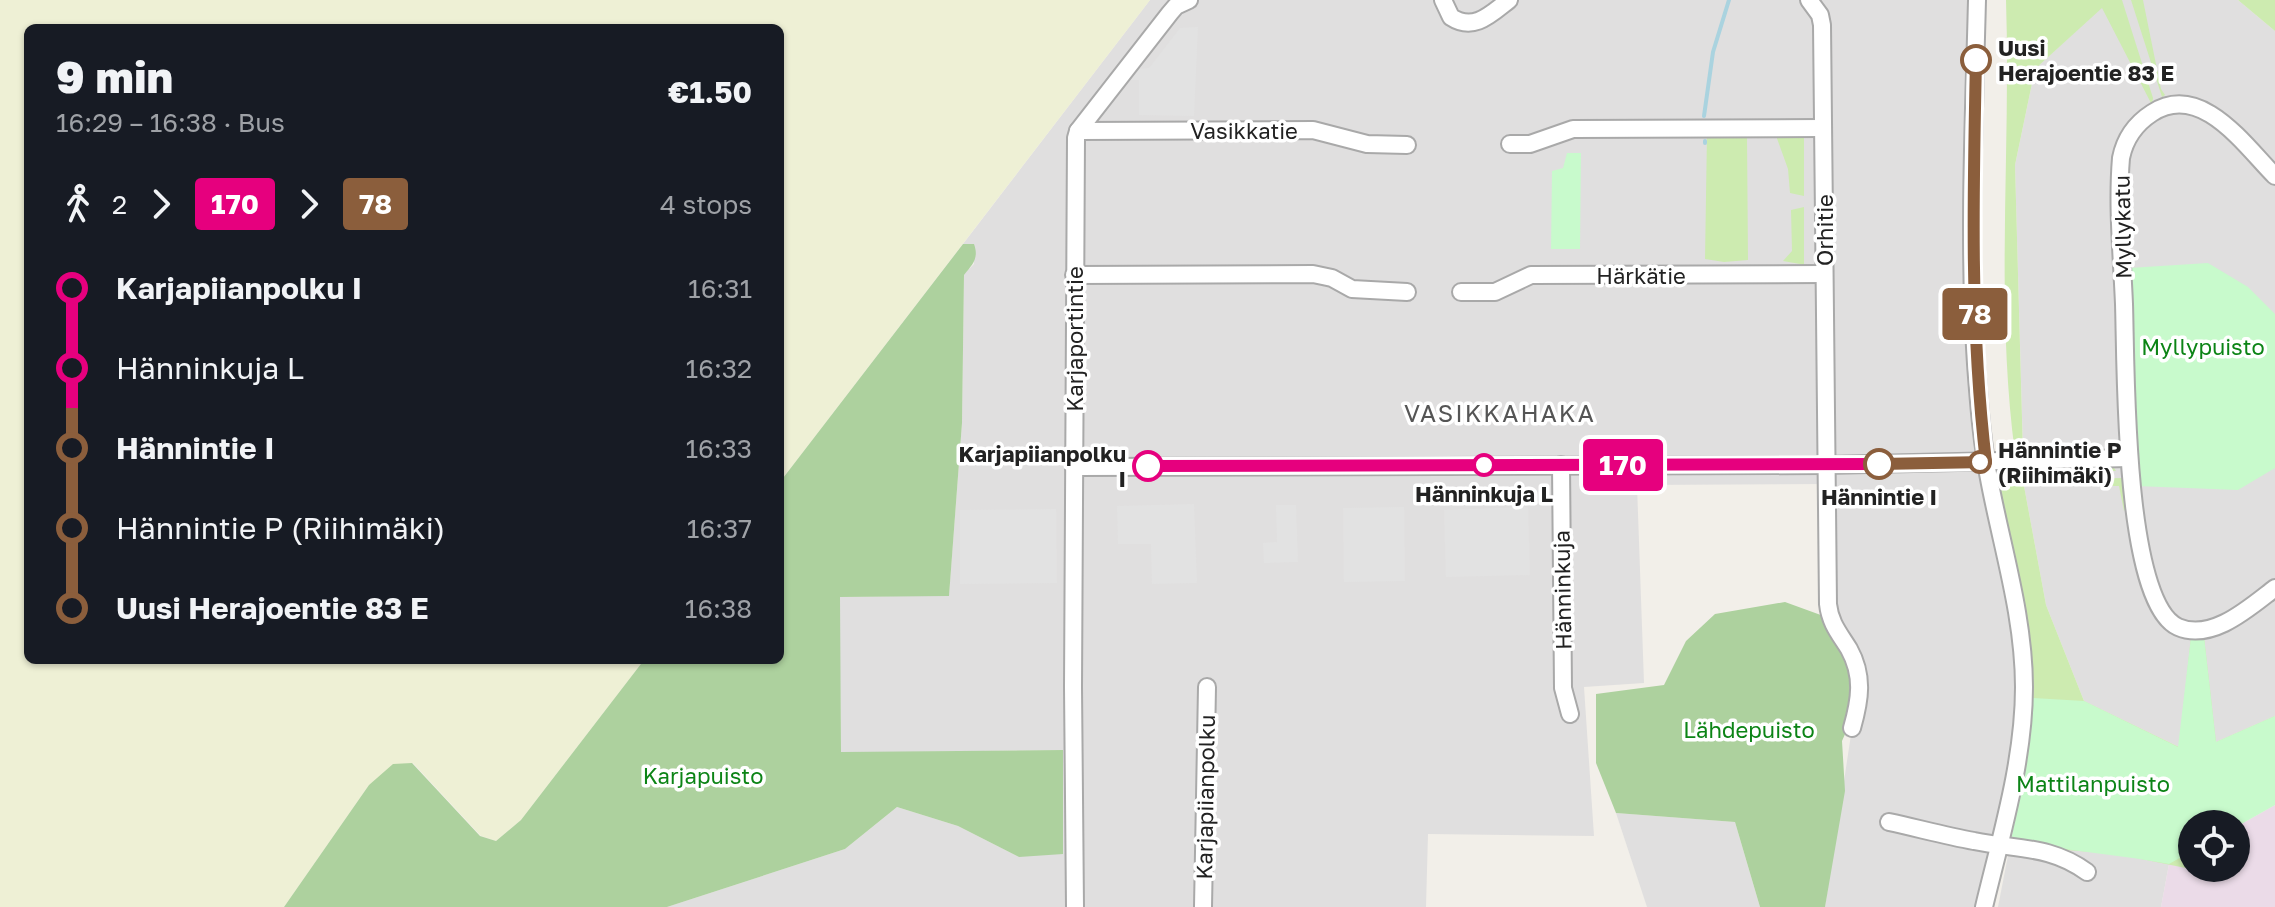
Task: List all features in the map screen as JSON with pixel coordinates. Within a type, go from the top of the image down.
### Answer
[{"type":"street","points":[[1443,0],[1451,17],[1470,24],[1480,21],[1509,0]]},
{"type":"street","name":"Orhitie","points":[[1809,0],[1820,15],[1822,25],[1828,604],[1829,618],[1856,664],[1860,678],[1859,702],[1852,728]]},
{"type":"street","points":[[1977,0],[1976,360],[1986,462],[2014,596],[2023,656],[2024,689],[2020,737],[2001,844],[1984,907]]},
{"type":"street","points":[[1078,131],[1170,13],[1186,1]]},
{"type":"street","name":"Myllykatu","points":[[2275,176],[2213,115],[2191,105],[2160,108],[2140,122],[2126,140],[2121,158],[2129,458],[2132,499],[2150,587],[2159,609],[2172,623],[2196,631],[2213,627],[2241,612],[2275,588]]},
{"type":"street","points":[[1510,144],[1530,144],[1573,129],[1823,128]]},
{"type":"street","name":"Vasikkatie","points":[[1078,131],[1313,130],[1367,144],[1407,145]]},
{"type":"street","name":"Karjaportintie","points":[[1075,907],[1074,149],[1078,131]]},
{"type":"street","points":[[1074,275],[1313,274],[1332,278],[1352,289],[1407,292]]},
{"type":"street","name":"Härkätie","points":[[1461,292],[1495,292],[1531,275],[1824,274]]},
{"type":"street","points":[[1074,467],[1826,465],[2129,458]]},
{"type":"street","name":"Hänninkuja","points":[[1561,465],[1563,688],[1570,714]]},
{"type":"street","name":"Karjapiianpolku","points":[[1203,907],[1207,687]]},
{"type":"street","points":[[1889,822],[1977,842],[2054,853],[2087,872]]},
{"type":"shaded area","points":[[1150,0],[1977,0],[1980,407],[2024,689],[1984,907],[1825,907],[1852,728],[1829,618],[1827,484],[1637,485],[1644,683],[1584,687],[1594,836],[1428,834],[1426,907],[667,907],[845,849],[897,807],[958,826],[1019,857],[1063,750],[841,753],[839,597],[949,595],[962,423],[964,274],[974,264],[974,244],[963,244]]},
{"type":"shaded area","points":[[2115,0],[2238,0],[2275,31],[2275,716],[2216,742],[2179,747],[2084,701],[2046,605],[2024,486],[2015,165],[2035,69],[2102,7]]},
{"type":"shaded area","points":[[1198,27],[1194,116],[1139,115],[1139,80],[1128,80],[1136,69],[1149,68],[1180,28]]},
{"type":"shaded area","points":[[1194,504],[1197,583],[1152,584],[1151,544],[1118,544],[1117,506]]},
{"type":"shaded area","points":[[1276,505],[1296,505],[1298,562],[1264,563],[1263,543],[1277,542]]},
{"type":"shaded area","points":[[1404,507],[1405,581],[1344,582],[1343,508]]},
{"type":"shaded area","points":[[1528,507],[1530,575],[1446,577],[1444,510]]},
{"type":"shaded area","points":[[1056,509],[1057,583],[960,584],[960,510]]},
{"type":"shaded area","points":[[2275,805],[2275,907],[2161,907],[2169,864],[2178,859],[2178,882],[2250,882],[2250,819]]},
{"type":"shaded area","points":[[1616,813],[1735,822],[1760,907],[1647,907]]},
{"type":"shaded area","points":[[2011,840],[2169,864],[2161,907],[1998,907]]},
{"type":"green space","points":[[0,0],[1150,0],[784,477],[784,24],[24,24],[24,664],[641,664],[521,820],[496,841],[481,836],[413,763],[369,785],[284,907],[0,907]]},
{"type":"green space","points":[[2006,0],[2122,0],[2153,98],[2152,105],[2102,8],[2035,69],[2015,165],[2023,454],[2015,453],[2006,340]]},
{"type":"green space","points":[[2131,0],[2143,0],[2161,89],[2165,95],[2162,97]]},
{"type":"green space","points":[[2238,0],[2275,0],[2275,31]]},
{"type":"green space","points":[[1707,133],[1747,133],[1748,260],[1724,262],[1705,259]]},
{"type":"green space","points":[[1775,133],[1804,133],[1804,196],[1790,193],[1788,169]]},
{"type":"green space","points":[[1567,153],[1581,153],[1580,249],[1551,249],[1552,171],[1563,168]]},
{"type":"green space","points":[[1804,207],[1802,267],[1783,261],[1792,251],[1791,210]]},
{"type":"green space","name":"Karjapuisto","points":[[963,244],[974,244],[975,257],[964,275],[962,423],[949,596],[840,597],[841,752],[1063,750],[1063,854],[1019,857],[958,826],[897,807],[845,849],[667,907],[284,907],[369,785],[393,764],[412,763],[480,836],[496,841],[521,820],[641,664],[784,664],[784,477]]},
{"type":"green space","name":"Myllypuisto","points":[[2208,263],[2248,287],[2275,314],[2275,468],[2238,490],[2136,486],[2129,268]]},
{"type":"green space","points":[[2112,465],[2116,471],[2018,472],[2018,467]]},
{"type":"green space","name":"Mattilanpuisto","points":[[2122,478],[2127,506],[2124,511],[2119,486],[2024,486],[2046,605],[2084,701],[2179,747],[2191,637],[2204,637],[2216,742],[2275,716],[2203,810],[2178,810],[2178,866],[2117,854],[2054,849],[2028,756],[2033,667],[2026,612],[1999,485],[2008,481]]},
{"type":"green space","name":"Lähdepuisto","points":[[1785,602],[1829,618],[1848,648],[1859,702],[1842,741],[1845,791],[1825,907],[1760,907],[1735,822],[1616,813],[1596,763],[1596,694],[1664,685],[1686,641],[1715,614]]},
{"type":"green space","name":"Mattilanpuisto","points":[[2191,637],[2204,637],[2216,742],[2275,716],[2275,805],[2250,819],[2250,810],[2178,810],[2178,859],[2169,864],[2011,840],[2028,756],[2033,698],[2084,701],[2178,747]]},
{"type":"waterway","points":[[1704,116],[1713,52],[1729,0]]},
{"type":"bus line","name":"78","points":[[1879,464],[1986,462],[1976,360],[1973,192],[1976,60]]},
{"type":"bus line","name":"170","points":[[1148,466],[1879,464]]},
{"type":"place","name":"Uusi Herajoentie 83 E","points":[[1976,60]]},
{"type":"place","name":"Hännintie P (Riihimäki)","points":[[1980,462]]},
{"type":"place","name":"Hännintie I","points":[[1879,464]]},
{"type":"place","name":"Hänninkuja L","points":[[1484,465]]},
{"type":"place","name":"Karjapiianpolku I","points":[[1148,466]]},
{"type":"district","name":"VASIKKAHAKA","points":[[1500,412]]}]
